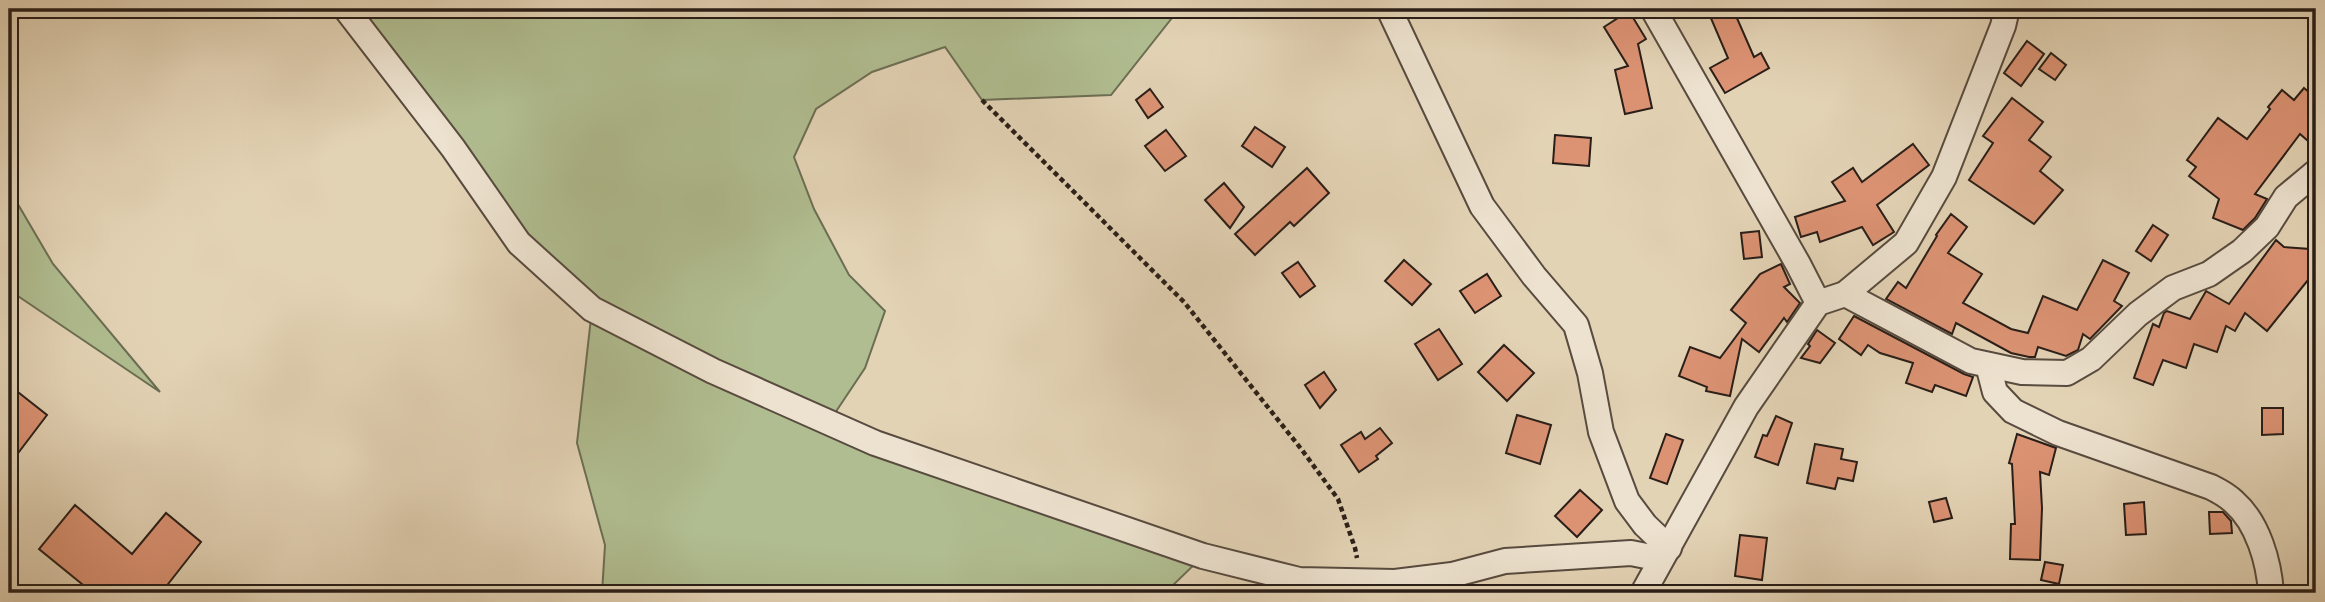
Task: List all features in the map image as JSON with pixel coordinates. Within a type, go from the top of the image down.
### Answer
[{"type":"street","points":[[346,9],[453,148],[519,243],[592,309],[713,371],[875,443],[1203,556],[1299,580],[1395,582],[1452,575],[1505,561],[1631,553],[1665,554]]},
{"type":"street","points":[[1389,9],[1482,206],[1534,276],[1576,325],[1590,373],[1601,432],[1627,501],[1665,554]]},
{"type":"street","points":[[1653,9],[1818,303]]},
{"type":"street","points":[[1643,593],[1746,407],[1818,303],[1845,294],[1906,243],[1913,232],[1944,177],[2003,26],[2007,9]]},
{"type":"street","points":[[1845,294],[1972,361],[2022,372],[2067,373],[2091,359],[2138,314],[2173,288],[2209,274],[2242,251],[2267,227],[2286,197],[2316,172]]},
{"type":"street","points":[[1988,365],[1995,392],[2013,411],[2058,433],[2211,486],[2234,500],[2252,521],[2270,574],[2271,593]]},
{"type":"path","points":[[982,100],[1184,302],[1302,450],[1338,499],[1355,548],[1359,582]]},
{"type":"green space","points":[[346,9],[1179,9],[1111,95],[982,100],[945,47],[872,72],[816,109],[794,157],[814,209],[849,275],[885,311],[865,368],[829,422],[1203,556],[1165,593],[602,593],[605,545],[577,443],[592,309],[519,243]]},
{"type":"green space","points":[[9,189],[53,264],[160,392],[9,290]]},
{"type":"building","points":[[1733,9],[1754,57],[1761,53],[1769,68],[1725,93],[1710,68],[1728,58],[1710,16]]},
{"type":"building","points":[[1629,11],[1646,39],[1638,44],[1652,108],[1625,114],[1615,70],[1628,66],[1604,27]]},
{"type":"building","points":[[2027,41],[2044,54],[2021,86],[2004,73]]},
{"type":"building","points":[[2051,53],[2066,65],[2055,80],[2039,69]]},
{"type":"building","points":[[2304,88],[2316,98],[2316,148],[2300,134],[2255,194],[2267,199],[2255,218],[2243,230],[2213,218],[2219,199],[2189,176],[2196,167],[2187,160],[2218,118],[2247,139],[2282,90],[2294,100]]},
{"type":"building","points":[[1150,89],[1163,107],[1148,118],[1136,100]]},
{"type":"building","points":[[2012,98],[2043,122],[2029,140],[2051,157],[2040,171],[2063,190],[2034,224],[1969,180],[1993,143],[1983,136]]},
{"type":"building","points":[[1255,127],[1285,147],[1272,167],[1242,146]]},
{"type":"building","points":[[1166,130],[1186,156],[1165,171],[1145,146]]},
{"type":"building","points":[[1555,135],[1591,138],[1589,166],[1553,163]]},
{"type":"building","points":[[1913,144],[1929,165],[1877,205],[1894,232],[1873,245],[1862,227],[1820,242],[1817,232],[1801,237],[1795,217],[1845,201],[1832,182],[1853,168],[1862,182]]},
{"type":"building","points":[[1307,168],[1329,193],[1294,226],[1290,222],[1255,255],[1235,234]]},
{"type":"building","points":[[1224,183],[1244,207],[1230,228],[1205,200]]},
{"type":"building","points":[[1951,214],[1967,227],[1948,253],[1982,274],[1963,303],[2011,329],[2028,333],[2043,296],[2077,310],[2103,260],[2129,273],[2114,301],[2122,306],[2090,339],[2083,334],[2078,350],[2066,356],[2038,347],[2035,357],[2029,357],[2011,353],[1956,323],[1952,334],[1886,299],[1898,282],[1906,288]]},
{"type":"building","points":[[2153,225],[2168,235],[2151,261],[2136,251]]},
{"type":"building","points":[[1759,231],[1762,257],[1744,259],[1741,233]]},
{"type":"building","points":[[2276,240],[2284,247],[2310,249],[2308,280],[2267,331],[2245,313],[2235,331],[2226,326],[2217,352],[2194,344],[2186,368],[2163,360],[2153,385],[2134,378],[2153,324],[2159,327],[2164,313],[2167,311],[2190,319],[2206,291],[2229,304]]},
{"type":"building","points":[[1404,260],[1431,284],[1412,305],[1385,281]]},
{"type":"building","points":[[1298,262],[1315,286],[1300,297],[1282,273]]},
{"type":"building","points":[[1781,264],[1790,284],[1784,287],[1800,303],[1787,322],[1784,318],[1759,352],[1742,339],[1730,396],[1706,391],[1707,387],[1679,376],[1690,347],[1720,358],[1746,323],[1731,310],[1760,274]]},
{"type":"building","points":[[1487,274],[1501,296],[1475,313],[1460,291]]},
{"type":"building","points":[[1854,316],[1973,377],[1966,396],[1935,385],[1932,392],[1906,383],[1913,363],[1880,353],[1868,345],[1861,355],[1839,339]]},
{"type":"building","points":[[1439,329],[1462,364],[1438,380],[1415,344]]},
{"type":"building","points":[[1817,330],[1835,343],[1820,363],[1801,358]]},
{"type":"building","points":[[1504,345],[1534,373],[1507,401],[1478,372]]},
{"type":"building","points":[[1324,372],[1336,390],[1320,408],[1305,385]]},
{"type":"building","points":[[9,385],[47,415],[9,465]]},
{"type":"building","points":[[2262,408],[2283,408],[2283,434],[2262,435]]},
{"type":"building","points":[[1517,415],[1551,425],[1540,464],[1506,453]]},
{"type":"building","points":[[1776,416],[1792,423],[1778,465],[1755,457],[1763,435],[1767,436]]},
{"type":"building","points":[[1380,428],[1392,443],[1376,456],[1378,459],[1359,472],[1341,445],[1361,432],[1365,439]]},
{"type":"building","points":[[1666,434],[1683,440],[1667,484],[1650,478]]},
{"type":"building","points":[[2017,434],[2056,448],[2049,475],[2040,472],[2040,560],[2010,559],[2011,524],[2015,524],[2012,464],[2009,463]]},
{"type":"building","points":[[1815,444],[1843,449],[1841,459],[1857,462],[1853,481],[1838,478],[1835,489],[1807,483]]},
{"type":"building","points":[[1580,490],[1602,510],[1577,537],[1555,516]]},
{"type":"building","points":[[1946,498],[1952,518],[1934,522],[1929,502]]},
{"type":"building","points":[[2144,502],[2146,534],[2126,535],[2124,504]]},
{"type":"building","points":[[75,505],[132,554],[166,513],[201,542],[161,593],[93,593],[39,549]]},
{"type":"building","points":[[2209,512],[2223,512],[2231,521],[2232,533],[2210,534]]},
{"type":"building","points":[[1740,535],[1767,538],[1762,580],[1735,576]]},
{"type":"building","points":[[2045,562],[2063,565],[2059,584],[2041,580]]}]
